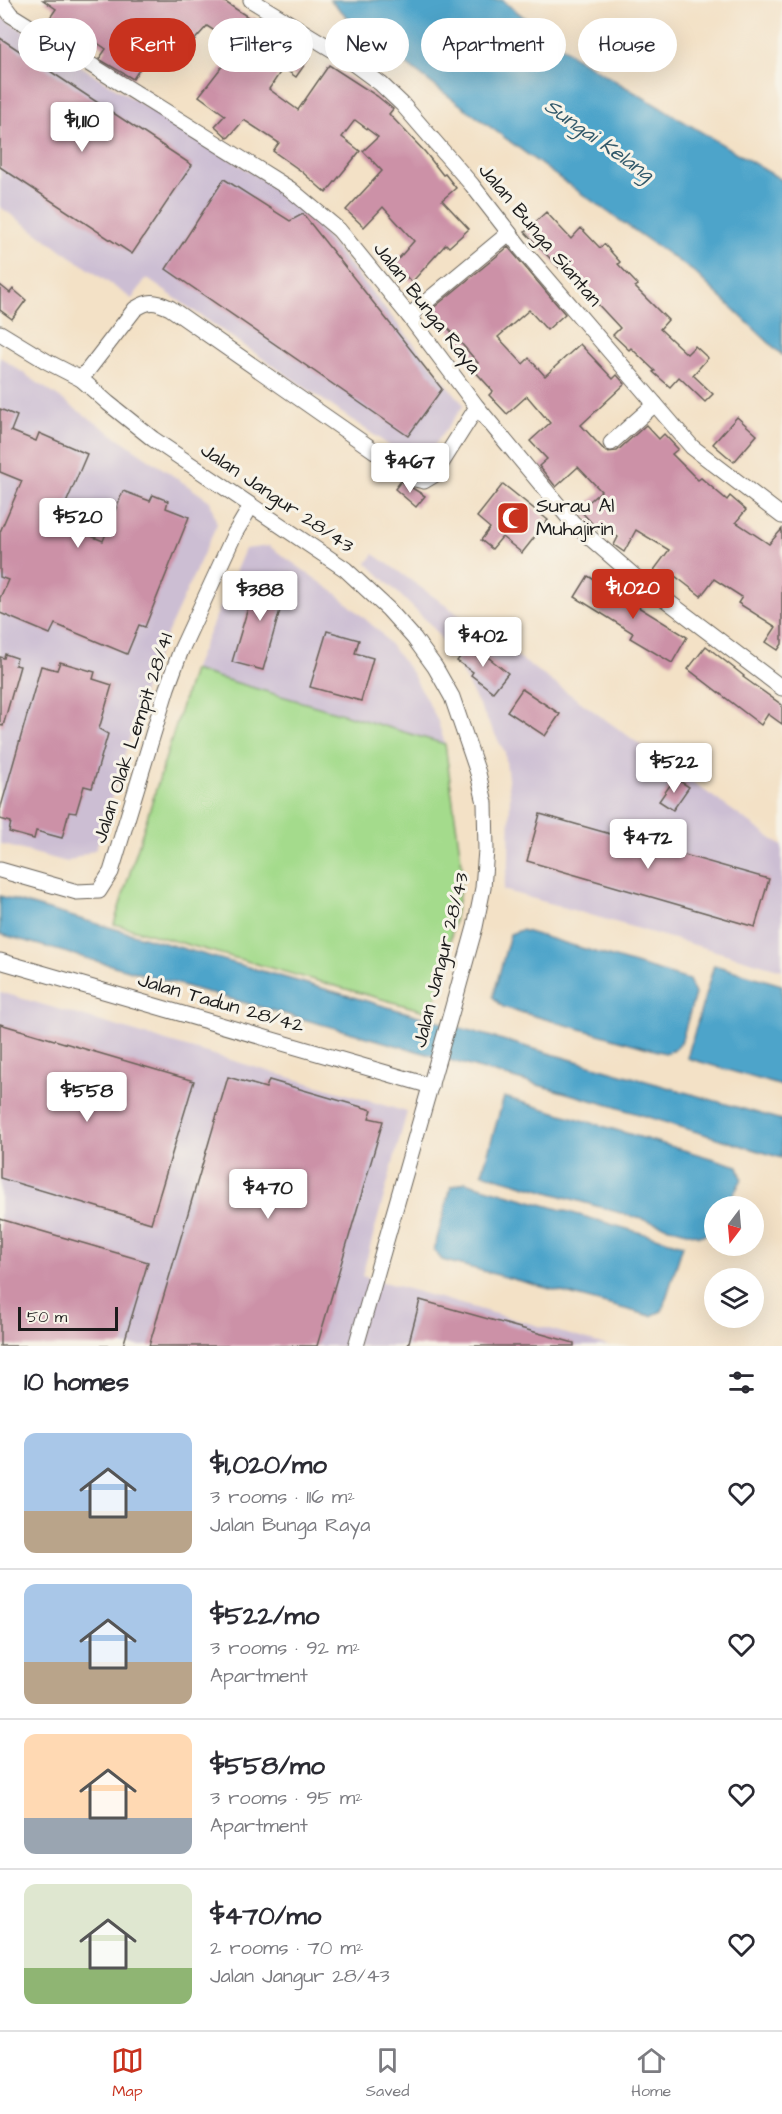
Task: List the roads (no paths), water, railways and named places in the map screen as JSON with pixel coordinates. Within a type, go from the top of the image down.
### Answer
[{"type":"street","name":"Jalan Bunga Raya","points":[[0,0],[11,15],[290,189],[339,230],[409,316],[477,407],[573,524],[633,575],[782,688]]},
{"type":"street","name":"Jalan Bunga Siantan","points":[[251,0],[343,56],[381,84],[402,104],[692,447],[782,516]]},
{"type":"street","points":[[409,316],[509,233]]},
{"type":"street","points":[[81,379],[135,309],[147,301],[158,302],[170,308],[415,479],[424,481],[434,475],[477,407]]},
{"type":"street","name":"Jalan Jangur 28/43","points":[[0,333],[81,379],[153,439],[345,569],[388,609],[421,648],[435,667],[452,698],[485,803],[486,850],[483,888],[436,1070],[356,1346]]},
{"type":"street","points":[[611,443],[655,404]]},
{"type":"street","name":"Jalan Olak Lempit 28/41","points":[[0,870],[77,892],[99,891],[111,872],[167,688],[181,650],[235,533],[251,506]]},
{"type":"street","name":"Jalan Tadun 28/42","points":[[0,960],[431,1086]]},
{"type":"water","name":"Sungai Kelang","points":[[330,0],[502,0],[525,18],[421,18],[421,72],[566,72],[566,50],[578,59],[578,72],[600,72],[782,180],[782,355],[694,272],[562,180],[409,66],[409,18],[349,18]]},
{"type":"water","points":[[0,896],[782,1120],[782,1158],[609,1105],[0,934]]},
{"type":"water","points":[[521,930],[689,980],[695,994],[682,1040],[676,1049],[665,1053],[503,1007],[493,997],[510,934]]},
{"type":"water","points":[[714,965],[782,985],[782,1086],[687,1058]]},
{"type":"water","points":[[504,1097],[738,1166],[742,1179],[733,1196],[704,1196],[704,1234],[700,1236],[482,1173]]},
{"type":"water","points":[[465,1182],[683,1245],[662,1311],[651,1316],[442,1260],[434,1250],[451,1187]]},
{"type":"place","name":"Surau Al Muhajirin","points":[[513,518]]}]
